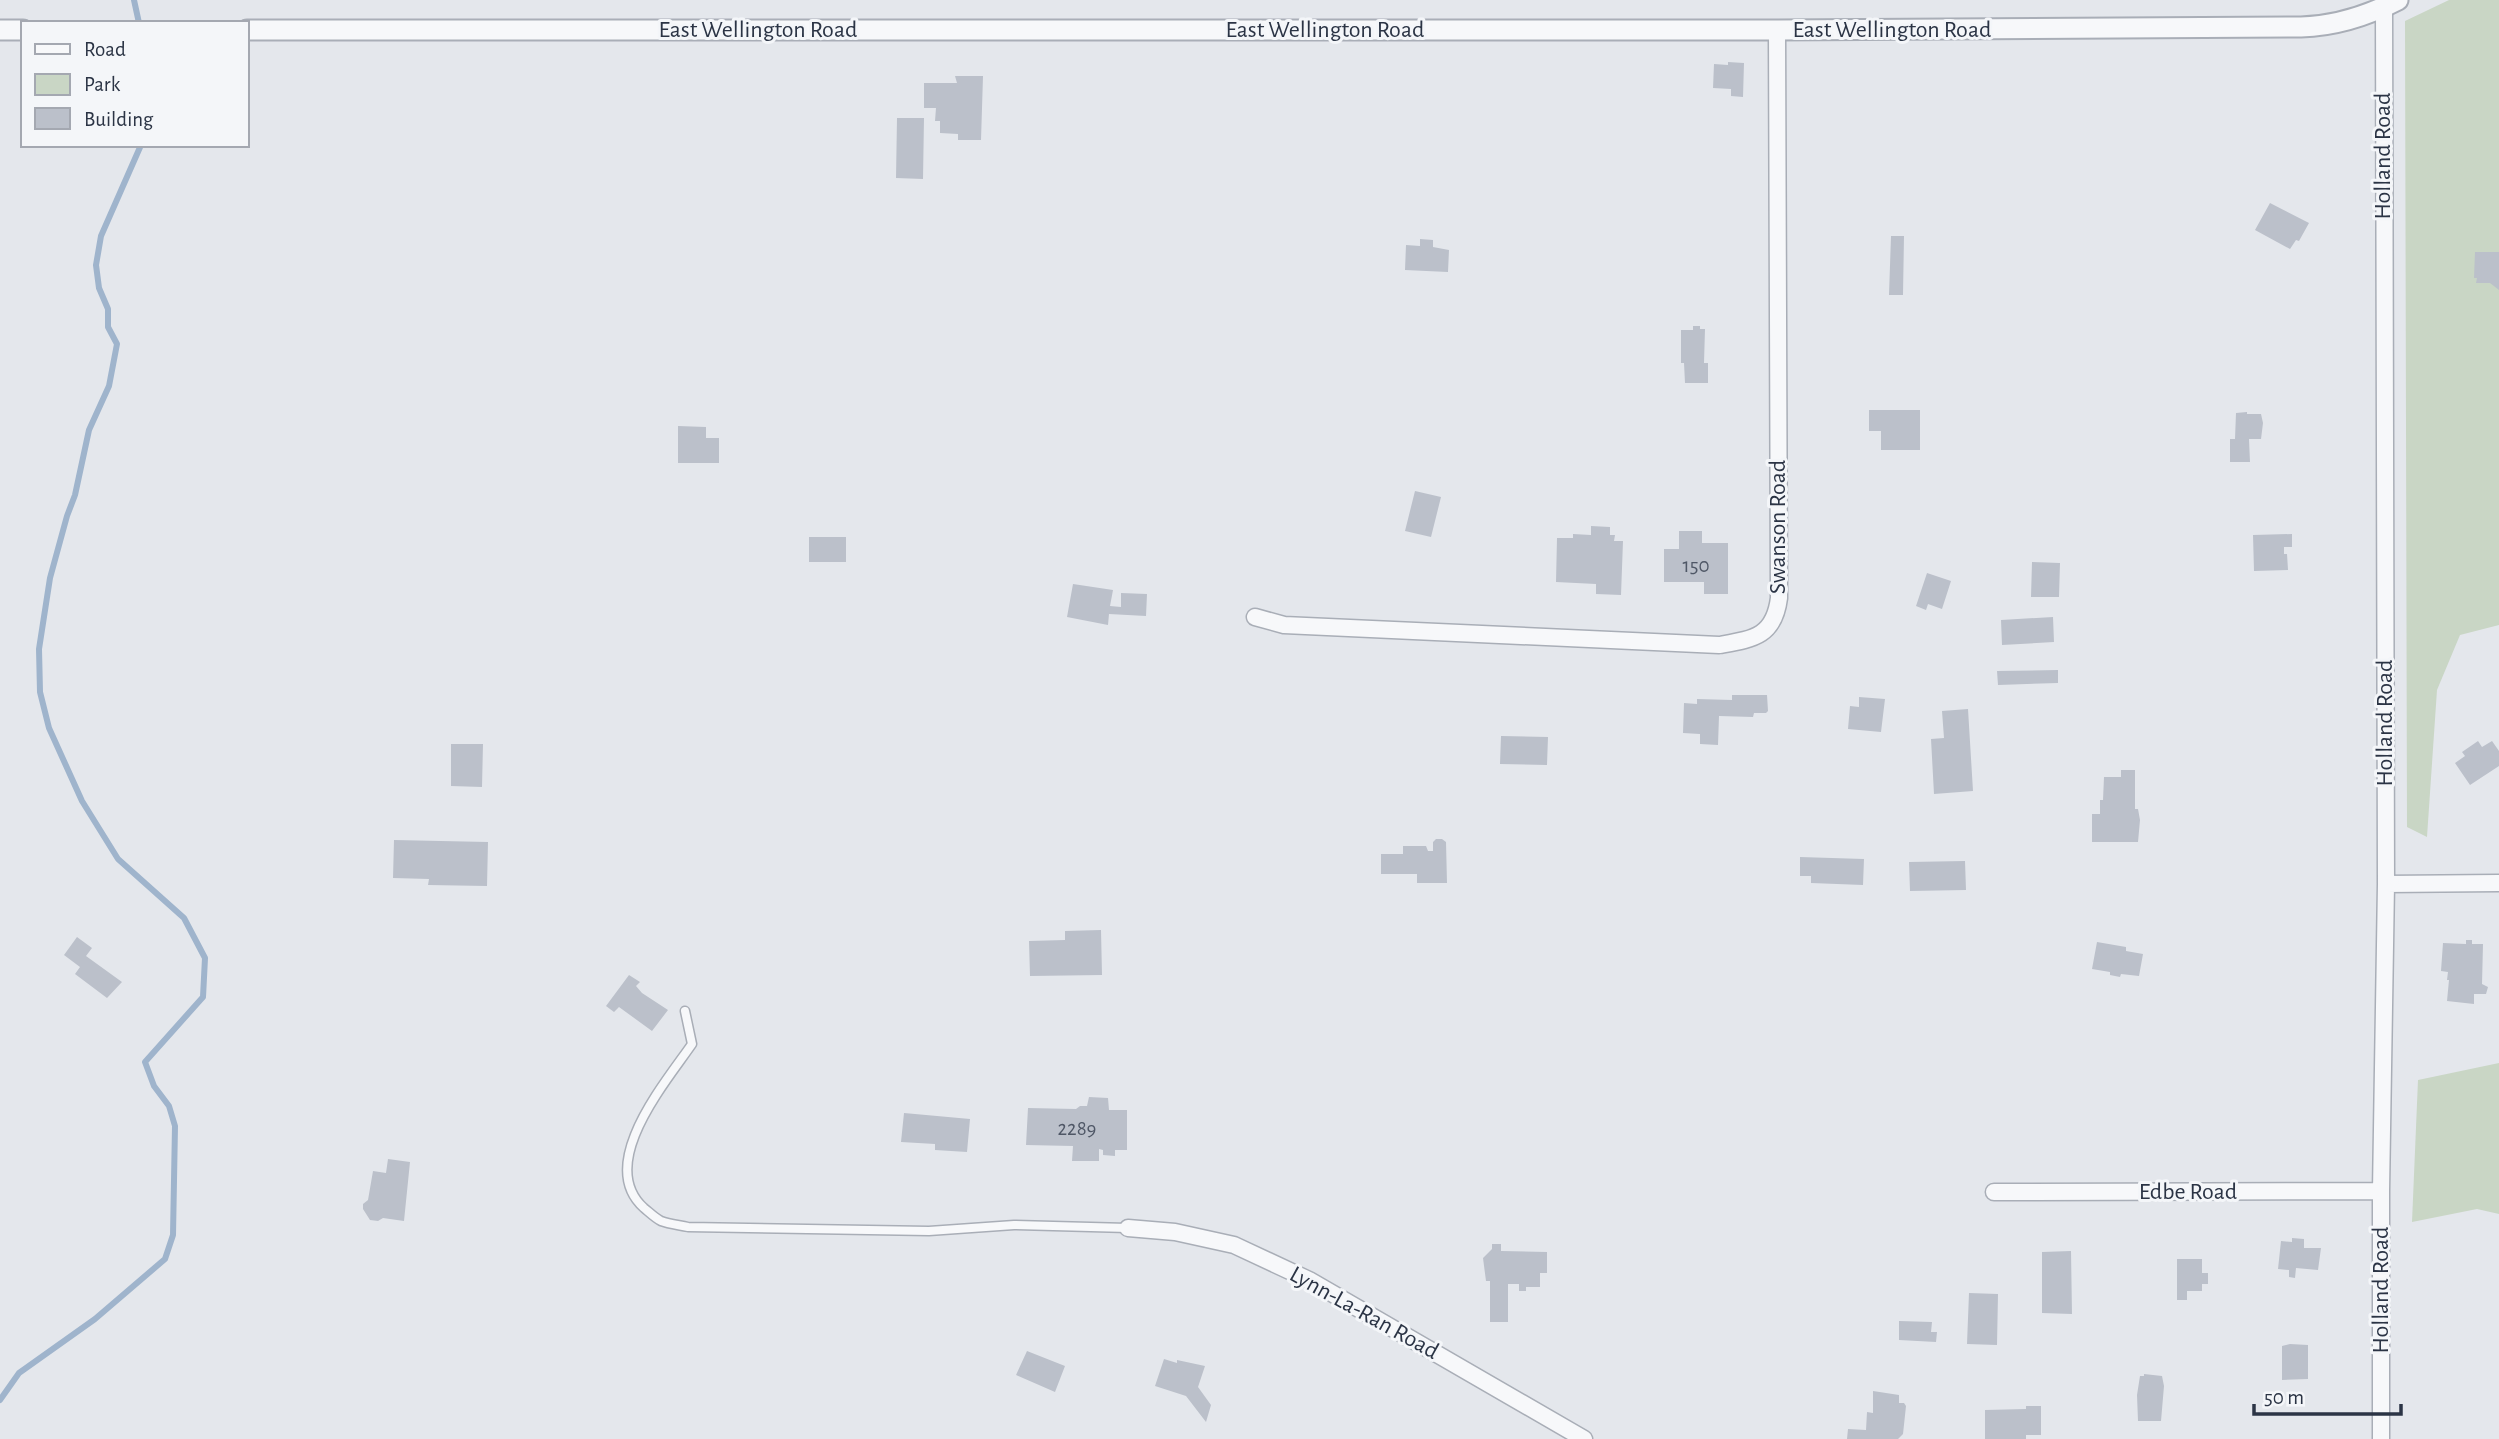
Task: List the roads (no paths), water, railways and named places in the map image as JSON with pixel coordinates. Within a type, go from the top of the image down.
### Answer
[{"type":"street","name":"East Wellington Road","points":[[248,30],[1777,30],[2321,26],[2359,18],[2391,4]]},
{"type":"street","name":"Holland Road","points":[[2381,1439],[2391,4]]},
{"type":"street","points":[[0,30],[21,30]]},
{"type":"street","name":"Swanson Road","points":[[1255,618],[1284,625],[1719,645],[1747,640],[1763,633],[1777,618],[1777,30]]},
{"type":"street","points":[[2386,884],[2499,883]]},
{"type":"street","name":"Edbe Road","points":[[1994,1192],[2381,1191]]},
{"type":"street","name":"Lynn-La-Ran Road","points":[[1128,1228],[1175,1232],[1234,1245],[1309,1280],[1584,1439]]},
{"type":"lane","points":[[685,1011],[692,1044],[643,1116],[632,1141],[628,1161],[628,1181],[636,1201],[659,1220],[688,1227],[715,1228],[929,1231],[1013,1225],[1128,1228]]},
{"type":"waterway","points":[[134,0],[139,21]]},
{"type":"waterway","points":[[0,1400],[19,1373],[95,1319],[165,1259],[173,1235],[175,1126],[169,1106],[154,1086],[145,1062],[203,997],[205,958],[184,918],[118,859],[82,801],[49,728],[40,692],[39,649],[50,578],[75,495],[89,430],[109,386],[117,344],[108,327],[108,309],[99,288],[96,265],[101,236],[140,147]]}]
